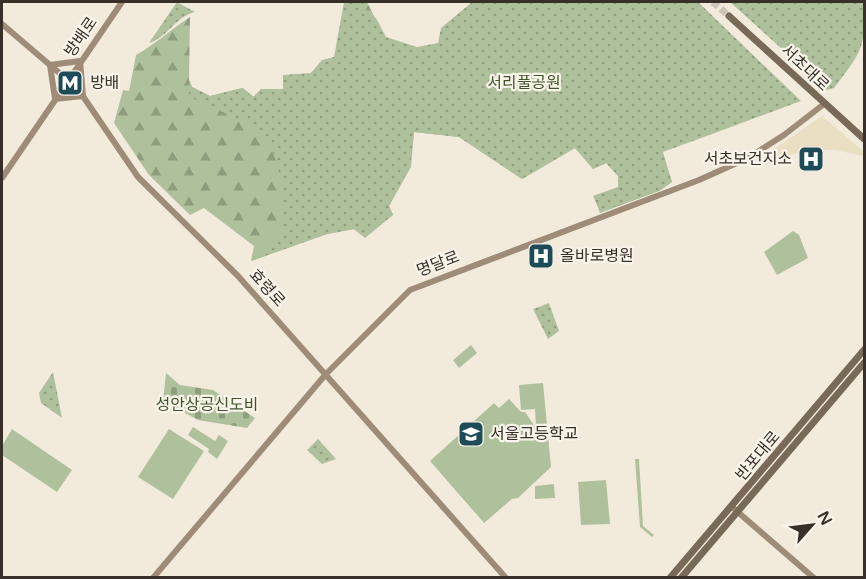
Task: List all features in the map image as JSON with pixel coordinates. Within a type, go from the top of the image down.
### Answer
[{"type":"main road","name":"방배로","points":[[2,178],[122,2]]},
{"type":"main road","name":"서초대로","points":[[729,16],[864,138]]},
{"type":"main road","name":"효령로","points":[[2,24],[68,80],[83,96],[138,177],[238,276],[506,578]]},
{"type":"main road","points":[[80,61],[83,96],[55,99],[50,65],[80,61]]},
{"type":"main road","name":"명달로","points":[[153,578],[326,374],[410,290],[699,180],[748,158],[784,135],[824,104]]},
{"type":"main road","name":"반포대로","points":[[681,578],[864,350]]},
{"type":"main road","name":"반포대로","points":[[670,578],[735,509],[864,363]]},
{"type":"main road","points":[[735,509],[814,578]]},
{"type":"green space","points":[[177,2],[195,12],[182,18],[161,37],[149,43]]},
{"type":"green space","name":"서리풀공원","points":[[344,2],[363,2],[369,16],[376,18],[386,37],[417,47],[438,43],[441,28],[472,2],[698,2],[801,101],[663,152],[672,182],[659,191],[600,212],[593,196],[618,187],[618,176],[606,163],[593,169],[575,148],[522,179],[459,137],[414,132],[410,167],[389,206],[393,215],[364,237],[354,229],[327,234],[251,261],[283,229],[282,190],[273,152],[255,128],[193,98],[189,94],[189,81],[192,87],[210,96],[242,88],[253,97],[261,89],[283,89],[283,75],[311,73],[322,60],[334,57]]},
{"type":"green space","points":[[345,2],[367,2],[385,38],[661,153],[672,182],[659,191],[600,213],[594,196],[619,187],[618,176],[607,163],[593,169],[575,148],[522,179],[459,137],[414,132],[411,167],[389,206],[393,215],[365,238],[354,229],[327,234],[251,261],[254,246],[204,208],[190,215],[149,175],[114,123],[123,90],[129,91],[136,55],[190,17],[189,80],[192,87],[210,96],[243,88],[254,97],[284,89],[335,58]]},
{"type":"green space","points":[[730,2],[864,2],[863,40],[851,65],[834,88],[827,90]]},
{"type":"green space","points":[[793,231],[799,235],[808,258],[777,275],[764,252]]},
{"type":"green space","points":[[549,303],[559,331],[548,339],[533,309]]},
{"type":"green space","points":[[471,345],[477,353],[459,368],[453,360]]},
{"type":"green space","points":[[53,372],[62,418],[41,403],[39,393]]},
{"type":"green space","name":"성안상공신도비","points":[[166,373],[180,385],[213,390],[255,418],[247,428],[198,420],[163,401]]},
{"type":"green space","points":[[543,383],[551,467],[518,498],[512,499],[484,523],[430,461],[494,403],[499,408],[509,399],[521,412],[525,412],[536,428],[535,409],[521,410],[519,385]]},
{"type":"green space","points":[[193,427],[215,441],[219,435],[228,441],[217,459],[208,452],[209,449],[188,435]]},
{"type":"green space","points":[[12,429],[72,470],[57,492],[2,455],[2,446]]},
{"type":"green space","points":[[169,429],[204,451],[173,499],[138,477]]},
{"type":"green space","points":[[318,439],[336,459],[322,464],[307,450]]},
{"type":"green space","points":[[635,459],[639,459],[643,526],[654,535],[652,537],[640,527]]},
{"type":"green space","points":[[606,480],[610,524],[581,525],[578,482]]},
{"type":"green space","points":[[554,484],[555,498],[535,499],[535,486]]},
{"type":"shaded area","points":[[822,116],[864,152],[864,156],[835,150],[810,150],[783,157],[765,165],[764,158],[767,154]]},
{"type":"tunnel","points":[[713,2],[729,16]]},
{"type":"place","name":"방배","points":[[70,83]]},
{"type":"place","name":"서초보건지소","points":[[811,159]]},
{"type":"place","name":"올바로병원","points":[[541,256]]},
{"type":"place","name":"서울고등학교","points":[[471,434]]}]
